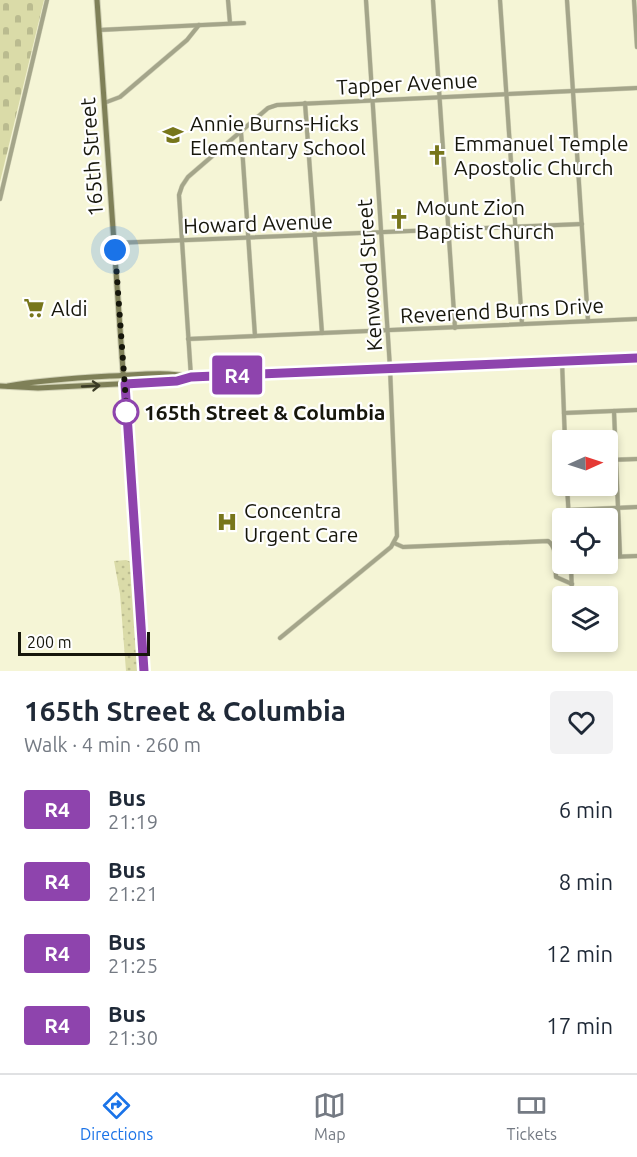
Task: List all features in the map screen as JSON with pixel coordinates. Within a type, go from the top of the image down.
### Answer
[{"type":"street","points":[[0,199],[47,0]]},
{"type":"street","name":"165th Street","points":[[97,0],[144,671]]},
{"type":"street","points":[[228,0],[230,24]]},
{"type":"street","name":"Kenwood Street","points":[[366,0],[390,368],[397,530],[394,543]]},
{"type":"street","points":[[433,0],[455,327]]},
{"type":"street","points":[[500,0],[522,324]]},
{"type":"street","points":[[567,0],[588,321]]},
{"type":"street","points":[[634,0],[637,48]]},
{"type":"street","points":[[99,30],[244,23]]},
{"type":"street","points":[[104,103],[120,97],[187,40],[199,26]]},
{"type":"street","name":"Tapper Avenue","points":[[191,377],[179,192],[185,180],[273,106],[637,88]]},
{"type":"street","points":[[305,103],[322,333]]},
{"type":"street","points":[[241,131],[255,336]]},
{"type":"street","name":"Howard Avenue","points":[[114,243],[582,224]]},
{"type":"street","name":"Reverend Burns Drive","points":[[188,339],[637,319]]},
{"type":"street","points":[[0,386],[38,388],[177,381],[191,377],[637,358]]},
{"type":"street","points":[[562,361],[565,430]]},
{"type":"street","points":[[8,386],[38,381],[124,375],[177,374],[191,377]]},
{"type":"street","points":[[564,413],[637,410]]},
{"type":"street","points":[[614,411],[615,430]]},
{"type":"street","points":[[618,459],[637,459]]},
{"type":"street","points":[[618,492],[620,556],[637,556]]},
{"type":"street","points":[[619,508],[637,507]]},
{"type":"street","points":[[280,638],[394,543],[403,547],[548,541],[554,550],[556,577],[572,584],[572,574]]},
{"type":"green space","points":[[0,0],[44,0],[0,182]]},
{"type":"green space","points":[[114,561],[131,562],[139,671],[126,671],[120,594]]},
{"type":"bus line","name":"R4","points":[[144,671],[125,384],[177,381],[191,377],[637,358]]},
{"type":"place","name":"Annie Burns-Hicks Elementary School","points":[[173,135]]},
{"type":"place","name":"Emmanuel Temple Apostolic Church","points":[[437,155]]},
{"type":"place","name":"Mount Zion Baptist Church","points":[[399,219]]},
{"type":"place","name":"Aldi","points":[[34,308]]},
{"type":"place","name":"165th Street & Columbia","points":[[126,412]]},
{"type":"place","name":"Concentra Urgent Care","points":[[227,522]]},
{"type":"route","points":[[115,250],[127,416],[126,412]]}]
